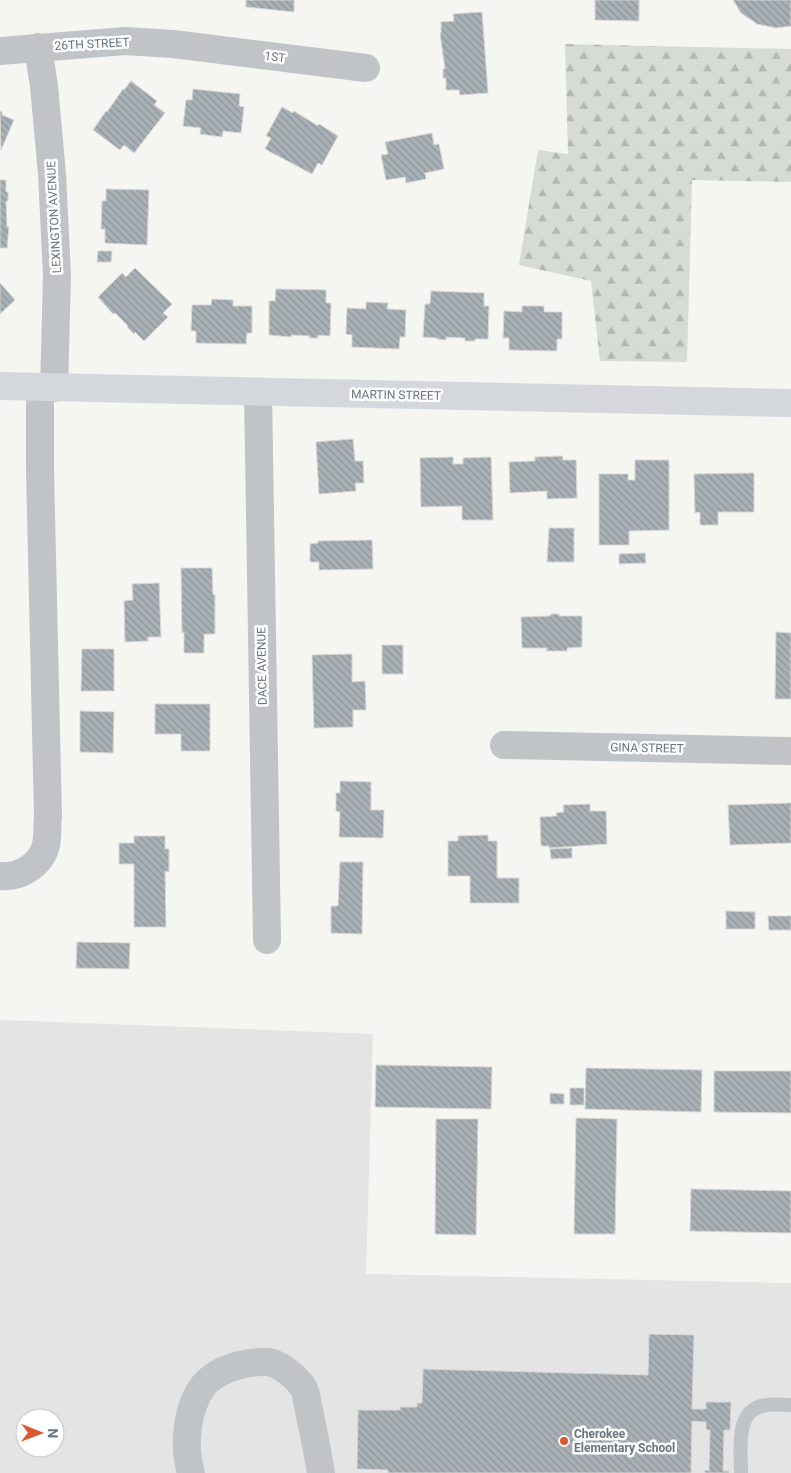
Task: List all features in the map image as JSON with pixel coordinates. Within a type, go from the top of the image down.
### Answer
[{"type":"street","name":"26TH STREET","points":[[0,51],[125,41],[183,45]]},
{"type":"street","name":"1ST","points":[[183,45],[366,68]]},
{"type":"street","name":"LEXINGTON AVENUE","points":[[0,876],[10,876],[28,870],[38,860],[46,845],[48,816],[40,470],[57,275],[52,174],[44,86],[38,47]]},
{"type":"street","name":"MARTIN STREET","points":[[0,386],[791,403]]},
{"type":"street","name":"DACE AVENUE","points":[[258,392],[267,940]]},
{"type":"street","name":"GINA STREET","points":[[504,745],[791,751]]},
{"type":"street","points":[[190,1473],[188,1464],[189,1427],[192,1408],[204,1385],[220,1373],[243,1364],[268,1362],[288,1371],[304,1388],[321,1473]]},
{"type":"lane","points":[[741,1473],[741,1429],[749,1412],[766,1405],[791,1405]]},
{"type":"shaded area","points":[[0,1020],[373,1034],[366,1274],[791,1283],[791,1473],[0,1473]]},
{"type":"green space","points":[[565,44],[791,49],[791,182],[692,180],[687,362],[600,361],[591,281],[519,265],[538,150],[568,154]]},
{"type":"building","points":[[246,0],[294,0],[294,12],[246,7]]},
{"type":"building","points":[[595,0],[639,0],[639,21],[595,20]]},
{"type":"building","points":[[733,0],[791,0],[791,26],[776,28],[757,24],[741,13]]},
{"type":"building","points":[[482,12],[488,93],[460,95],[459,90],[446,90],[446,78],[443,78],[443,69],[445,69],[440,33],[441,22],[454,21],[453,14]]},
{"type":"building","points":[[131,81],[157,101],[154,105],[165,113],[134,153],[124,145],[120,150],[93,130]]},
{"type":"building","points":[[193,89],[240,94],[239,106],[244,107],[241,133],[223,131],[222,137],[200,134],[201,128],[183,126],[186,100],[192,100]]},
{"type":"building","points":[[282,107],[293,113],[294,111],[338,136],[322,165],[318,163],[312,174],[265,149],[271,138],[266,136]]},
{"type":"building","points":[[0,111],[2,115],[14,120],[1,150]]},
{"type":"building","points":[[432,133],[434,145],[439,144],[444,169],[425,173],[426,179],[406,183],[405,177],[386,180],[381,155],[388,154],[385,142]]},
{"type":"building","points":[[0,180],[6,180],[6,192],[8,192],[8,201],[6,201],[7,227],[9,227],[7,248],[0,248]]},
{"type":"building","points":[[106,189],[149,190],[147,245],[105,243],[105,229],[101,229],[102,201],[106,201]]},
{"type":"building","points":[[98,251],[112,251],[111,262],[97,262]]},
{"type":"building","points":[[135,268],[172,304],[163,313],[168,317],[144,341],[135,332],[134,334],[115,313],[113,314],[98,297],[122,273],[126,277]]},
{"type":"building","points":[[0,283],[15,300],[0,314]]},
{"type":"building","points":[[276,289],[326,290],[326,303],[331,303],[330,336],[318,335],[318,338],[309,338],[310,336],[269,335],[269,301],[275,301]]},
{"type":"building","points":[[431,291],[484,293],[484,306],[489,306],[488,339],[465,341],[465,338],[446,337],[446,340],[423,337],[425,304],[430,304]]},
{"type":"building","points":[[212,299],[233,300],[233,306],[252,306],[252,333],[247,333],[246,344],[196,343],[196,331],[191,331],[192,305],[211,305]]},
{"type":"building","points":[[366,302],[388,303],[387,309],[406,310],[405,337],[400,337],[399,349],[352,347],[352,335],[346,334],[347,308],[366,309]]},
{"type":"building","points":[[522,306],[544,306],[544,312],[562,312],[562,339],[557,339],[557,351],[509,350],[509,338],[503,338],[504,311],[522,312]]},
{"type":"building","points":[[353,439],[355,461],[363,461],[364,483],[355,483],[356,491],[319,494],[316,442]]},
{"type":"building","points":[[562,456],[563,460],[576,460],[577,498],[547,499],[547,491],[510,493],[509,462],[535,461],[535,457]]},
{"type":"building","points":[[453,457],[453,464],[463,464],[463,458],[491,457],[493,520],[462,520],[462,506],[421,507],[420,458]]},
{"type":"building","points":[[635,460],[669,460],[669,530],[629,531],[629,545],[599,545],[599,474],[628,474],[628,480],[635,480]]},
{"type":"building","points":[[754,473],[754,512],[718,512],[718,525],[700,525],[700,512],[695,513],[694,474]]},
{"type":"building","points":[[549,528],[574,528],[574,562],[547,562]]},
{"type":"building","points":[[372,540],[373,569],[319,570],[319,562],[310,562],[310,544],[318,543],[318,541]]},
{"type":"building","points":[[645,553],[646,563],[619,564],[619,554]]},
{"type":"building","points":[[181,568],[212,568],[213,595],[215,595],[215,634],[204,634],[204,653],[184,653]]},
{"type":"building","points":[[159,583],[161,637],[148,637],[148,641],[125,642],[124,601],[133,600],[132,584]]},
{"type":"building","points":[[551,614],[582,616],[582,647],[567,648],[567,651],[546,651],[547,648],[522,648],[521,617],[550,616]]},
{"type":"building","points":[[776,632],[791,633],[791,699],[775,699]]},
{"type":"building","points":[[382,645],[403,645],[403,674],[382,674]]},
{"type":"building","points":[[82,649],[114,649],[114,691],[81,691]]},
{"type":"building","points":[[352,654],[352,682],[365,681],[366,710],[353,710],[353,727],[314,728],[312,655]]},
{"type":"building","points":[[155,704],[210,704],[210,751],[181,751],[181,734],[155,734]]},
{"type":"building","points":[[80,711],[114,712],[113,753],[80,752]]},
{"type":"building","points":[[340,781],[371,782],[371,810],[384,810],[383,838],[339,837],[340,812],[336,811],[336,793],[340,793]]},
{"type":"building","points":[[791,803],[791,843],[730,845],[728,805]]},
{"type":"building","points":[[590,804],[590,811],[606,811],[607,844],[549,848],[549,846],[541,846],[540,817],[557,816],[556,813],[564,812],[563,805]]},
{"type":"building","points":[[488,835],[488,841],[497,841],[497,878],[519,878],[519,903],[470,903],[470,876],[448,876],[448,841],[458,841],[458,836]]},
{"type":"building","points":[[134,836],[165,836],[165,849],[169,849],[169,872],[165,871],[166,927],[134,927],[134,864],[119,864],[119,843],[134,843]]},
{"type":"building","points":[[572,848],[572,858],[551,859],[550,849]]},
{"type":"building","points":[[340,862],[363,862],[362,934],[331,933],[331,906],[338,906]]},
{"type":"building","points":[[726,911],[755,912],[755,929],[726,929]]},
{"type":"building","points":[[768,916],[791,916],[791,930],[769,930]]},
{"type":"building","points":[[77,942],[130,943],[129,969],[76,968]]},
{"type":"building","points":[[376,1065],[492,1067],[491,1109],[375,1107]]},
{"type":"building","points":[[586,1068],[702,1070],[701,1112],[585,1109]]},
{"type":"building","points":[[714,1071],[791,1071],[791,1113],[714,1112]]},
{"type":"building","points":[[570,1088],[584,1088],[584,1105],[570,1105]]},
{"type":"building","points":[[550,1093],[564,1094],[564,1104],[550,1104]]},
{"type":"building","points":[[576,1118],[617,1119],[615,1234],[574,1234]]},
{"type":"building","points":[[436,1119],[478,1119],[476,1235],[435,1234]]},
{"type":"building","points":[[691,1189],[791,1191],[791,1233],[690,1231]]},
{"type":"building","points":[[649,1334],[694,1335],[692,1409],[706,1409],[706,1402],[731,1402],[730,1430],[724,1430],[723,1471],[729,1471],[729,1473],[705,1473],[705,1470],[709,1471],[710,1430],[706,1430],[706,1422],[692,1421],[691,1473],[388,1473],[388,1470],[357,1469],[358,1410],[400,1410],[400,1407],[417,1407],[417,1403],[422,1403],[423,1369],[648,1375]]},
{"type":"place","name":"Cherokee Elementary School","points":[[564,1441]]}]
